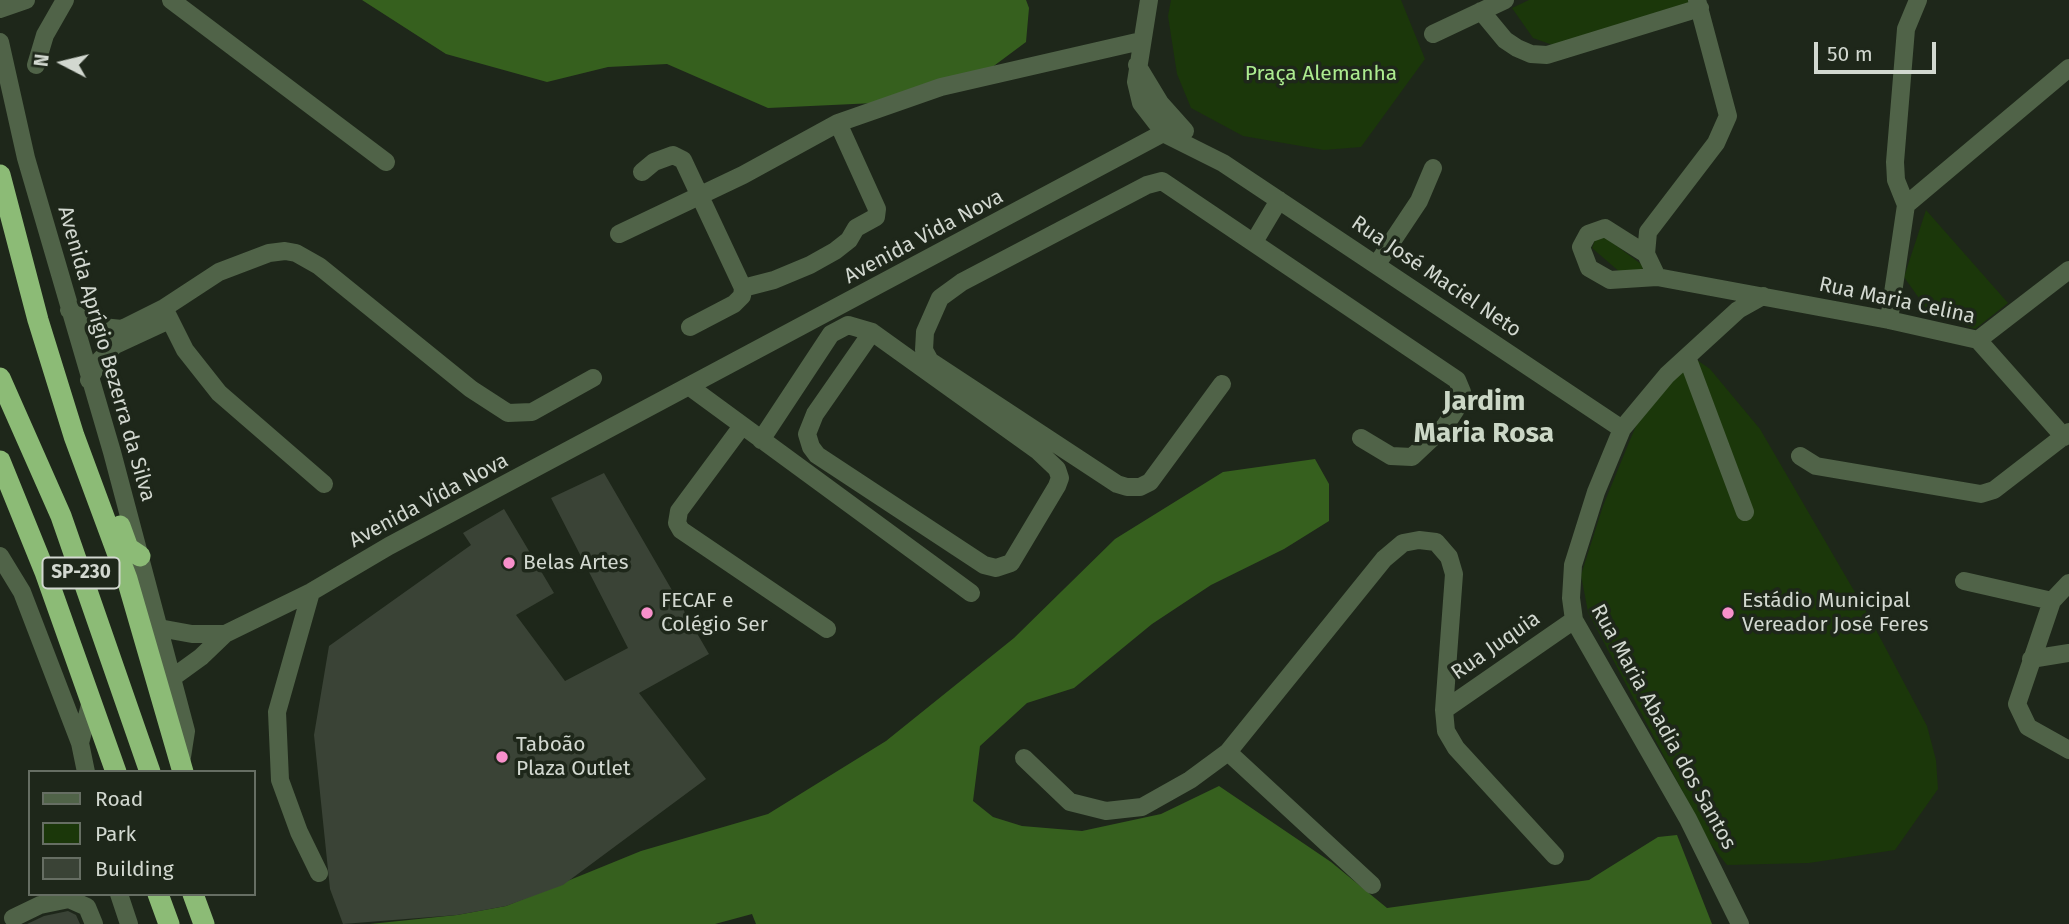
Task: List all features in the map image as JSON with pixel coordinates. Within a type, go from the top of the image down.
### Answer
[{"type":"highway","points":[[0,175],[38,320],[74,436],[127,579],[182,768]]},
{"type":"highway","points":[[38,320],[58,346],[128,548],[140,556]]},
{"type":"highway","name":"SP-230","points":[[0,378],[61,516],[149,770]]},
{"type":"highway","name":"SP-230","points":[[0,461],[45,572],[115,770]]},
{"type":"highway","points":[[159,896],[169,924]]},
{"type":"highway","points":[[194,896],[204,924]]},
{"type":"highway","points":[[209,896],[216,924]]},
{"type":"street","points":[[0,9],[26,0]]},
{"type":"street","points":[[36,65],[45,35],[65,0]]},
{"type":"street","points":[[171,0],[386,162]]},
{"type":"street","name":"Rua José Maciel Neto","points":[[1149,0],[1137,65],[1136,82],[1141,103],[1171,130],[1377,264],[1622,429]]},
{"type":"street","points":[[1433,34],[1505,0]]},
{"type":"street","points":[[1889,320],[1906,205],[1896,180],[1895,162],[1906,29],[1918,0]]},
{"type":"street","points":[[1480,11],[1505,40],[1517,48],[1531,54],[1547,55],[1698,4],[1728,116],[1716,143],[1648,232],[1646,254],[1657,277]]},
{"type":"street","points":[[619,234],[743,175],[838,123],[941,87],[1141,41]]},
{"type":"street","name":"Avenida Aprígio Bezerra da Silva","points":[[0,42],[26,158],[140,556],[186,731],[182,768]]},
{"type":"street","points":[[1906,205],[2069,68]]},
{"type":"street","points":[[743,288],[774,280],[810,265],[835,251],[849,240],[856,228],[876,217],[877,209],[838,123]]},
{"type":"street","name":"Avenida Vida Nova","points":[[172,678],[201,657],[225,634],[311,592],[389,545],[1171,130]]},
{"type":"street","points":[[642,172],[654,162],[673,155],[682,160],[743,288],[742,296],[734,304],[690,327]]},
{"type":"street","points":[[1377,264],[1419,201],[1433,168]]},
{"type":"street","points":[[1222,384],[1150,482],[1140,487],[1127,487],[1116,484],[930,361],[923,351],[925,332],[940,298],[962,282],[1154,182],[1171,185],[1457,380],[1462,392],[1458,406],[1445,426],[1412,457],[1391,456],[1361,438]]},
{"type":"street","points":[[1254,242],[1279,200]]},
{"type":"street","name":"Rua Maria Celina","points":[[1646,254],[1605,228],[1588,234],[1581,247],[1589,268],[1610,280],[1657,277],[1889,320],[1978,340],[2066,435]]},
{"type":"street","points":[[89,380],[100,360],[116,345],[166,314],[219,272],[268,253],[296,253],[319,267],[471,389],[508,413],[532,412],[593,378]]},
{"type":"street","points":[[1978,340],[2069,270]]},
{"type":"street","name":"Rua Maria Abadia dos Santos","points":[[1740,924],[1716,873],[1574,620],[1571,598],[1573,565],[1595,492],[1622,429],[1686,357],[1738,310],[1763,296]]},
{"type":"street","points":[[69,310],[84,323],[113,330],[166,314]]},
{"type":"street","points":[[166,314],[185,350],[219,393],[324,484]]},
{"type":"street","points":[[761,440],[831,334],[848,325],[872,331],[1038,451],[1057,469],[1060,478],[1057,486],[1011,563],[996,568],[984,565],[817,455],[811,447],[807,433],[815,414],[872,331]]},
{"type":"street","points":[[1686,357],[1745,512]]},
{"type":"street","points":[[690,387],[971,593]]},
{"type":"street","points":[[742,426],[679,511],[677,523],[681,530],[827,629]]},
{"type":"street","points":[[1800,456],[1816,466],[1981,494],[1994,490],[2066,435]]},
{"type":"street","points":[[1024,758],[1070,803],[1106,811],[1142,807],[1190,780],[1228,751],[1384,559],[1403,543],[1419,540],[1436,542],[1449,557],[1454,574],[1444,710],[1446,731],[1456,748],[1555,856]]},
{"type":"street","points":[[0,556],[22,592],[80,743],[86,770]]},
{"type":"street","points":[[1965,581],[2052,601]]},
{"type":"street","points":[[2069,583],[2052,601],[2017,704],[2028,727],[2069,750]]},
{"type":"street","points":[[311,592],[277,712],[280,780],[299,832],[319,873]]},
{"type":"street","name":"Rua Juquia","points":[[1444,710],[1574,620]]},
{"type":"street","name":"Avenida Vida Nova","points":[[159,628],[192,634],[225,634]]},
{"type":"street","points":[[2031,659],[2069,653]]},
{"type":"street","points":[[80,743],[91,701]]},
{"type":"street","points":[[1228,751],[1372,885]]},
{"type":"street","points":[[120,896],[129,924]]},
{"type":"street","points":[[13,918],[40,905],[69,899],[87,907],[93,924]]},
{"type":"green space","points":[[362,0],[1026,0],[1029,8],[1026,42],[991,68],[896,102],[768,108],[667,64],[608,67],[547,82],[446,54]]},
{"type":"green space","name":"Praça Alemanha","points":[[1171,0],[1401,0],[1425,59],[1361,147],[1324,150],[1243,136],[1191,108],[1177,74],[1168,16]]},
{"type":"green space","points":[[1529,0],[1688,0],[1689,3],[1561,48],[1533,38],[1512,8]]},
{"type":"green space","points":[[1926,210],[2008,303],[1975,329],[1928,311],[1904,277]]},
{"type":"green space","points":[[1598,232],[1645,267],[1629,280],[1592,248]]},
{"type":"green space","name":"Estádio Municipal Vereador José Feres","points":[[1697,360],[1710,369],[1760,429],[1867,613],[1927,726],[1936,760],[1938,789],[1895,850],[1809,863],[1727,865],[1709,842],[1588,612],[1581,575],[1603,506],[1645,405]]},
{"type":"green space","points":[[1315,459],[1329,484],[1329,521],[1284,549],[1211,585],[1152,624],[1074,688],[1027,703],[980,746],[973,801],[993,817],[1022,826],[1082,831],[1161,814],[1219,786],[1331,862],[1387,908],[1589,880],[1658,837],[1677,835],[1712,924],[756,924],[752,914],[715,924],[370,924],[457,915],[506,906],[641,851],[768,814],[886,741],[1014,638],[1115,539],[1223,472]]},
{"type":"building","name":"Taboão Plaza Outlet","points":[[604,473],[709,654],[639,693],[706,779],[563,885],[506,906],[457,915],[343,924],[330,889],[314,735],[329,646],[471,545],[463,533],[504,509],[554,593],[516,615],[565,681],[628,648],[551,498]]},
{"type":"building","points":[[68,911],[76,915],[80,924],[27,924],[44,916]]},
{"type":"place","name":"Belas Artes","points":[[509,563]]},
{"type":"place","name":"FECAF e Colégio Ser","points":[[647,613]]},
{"type":"place","name":"Estádio Municipal Vereador José Feres","points":[[1728,613]]},
{"type":"place","name":"Taboão Plaza Outlet","points":[[502,757]]},
{"type":"district","name":"Jardim Maria Rosa","points":[[1484,418]]}]
